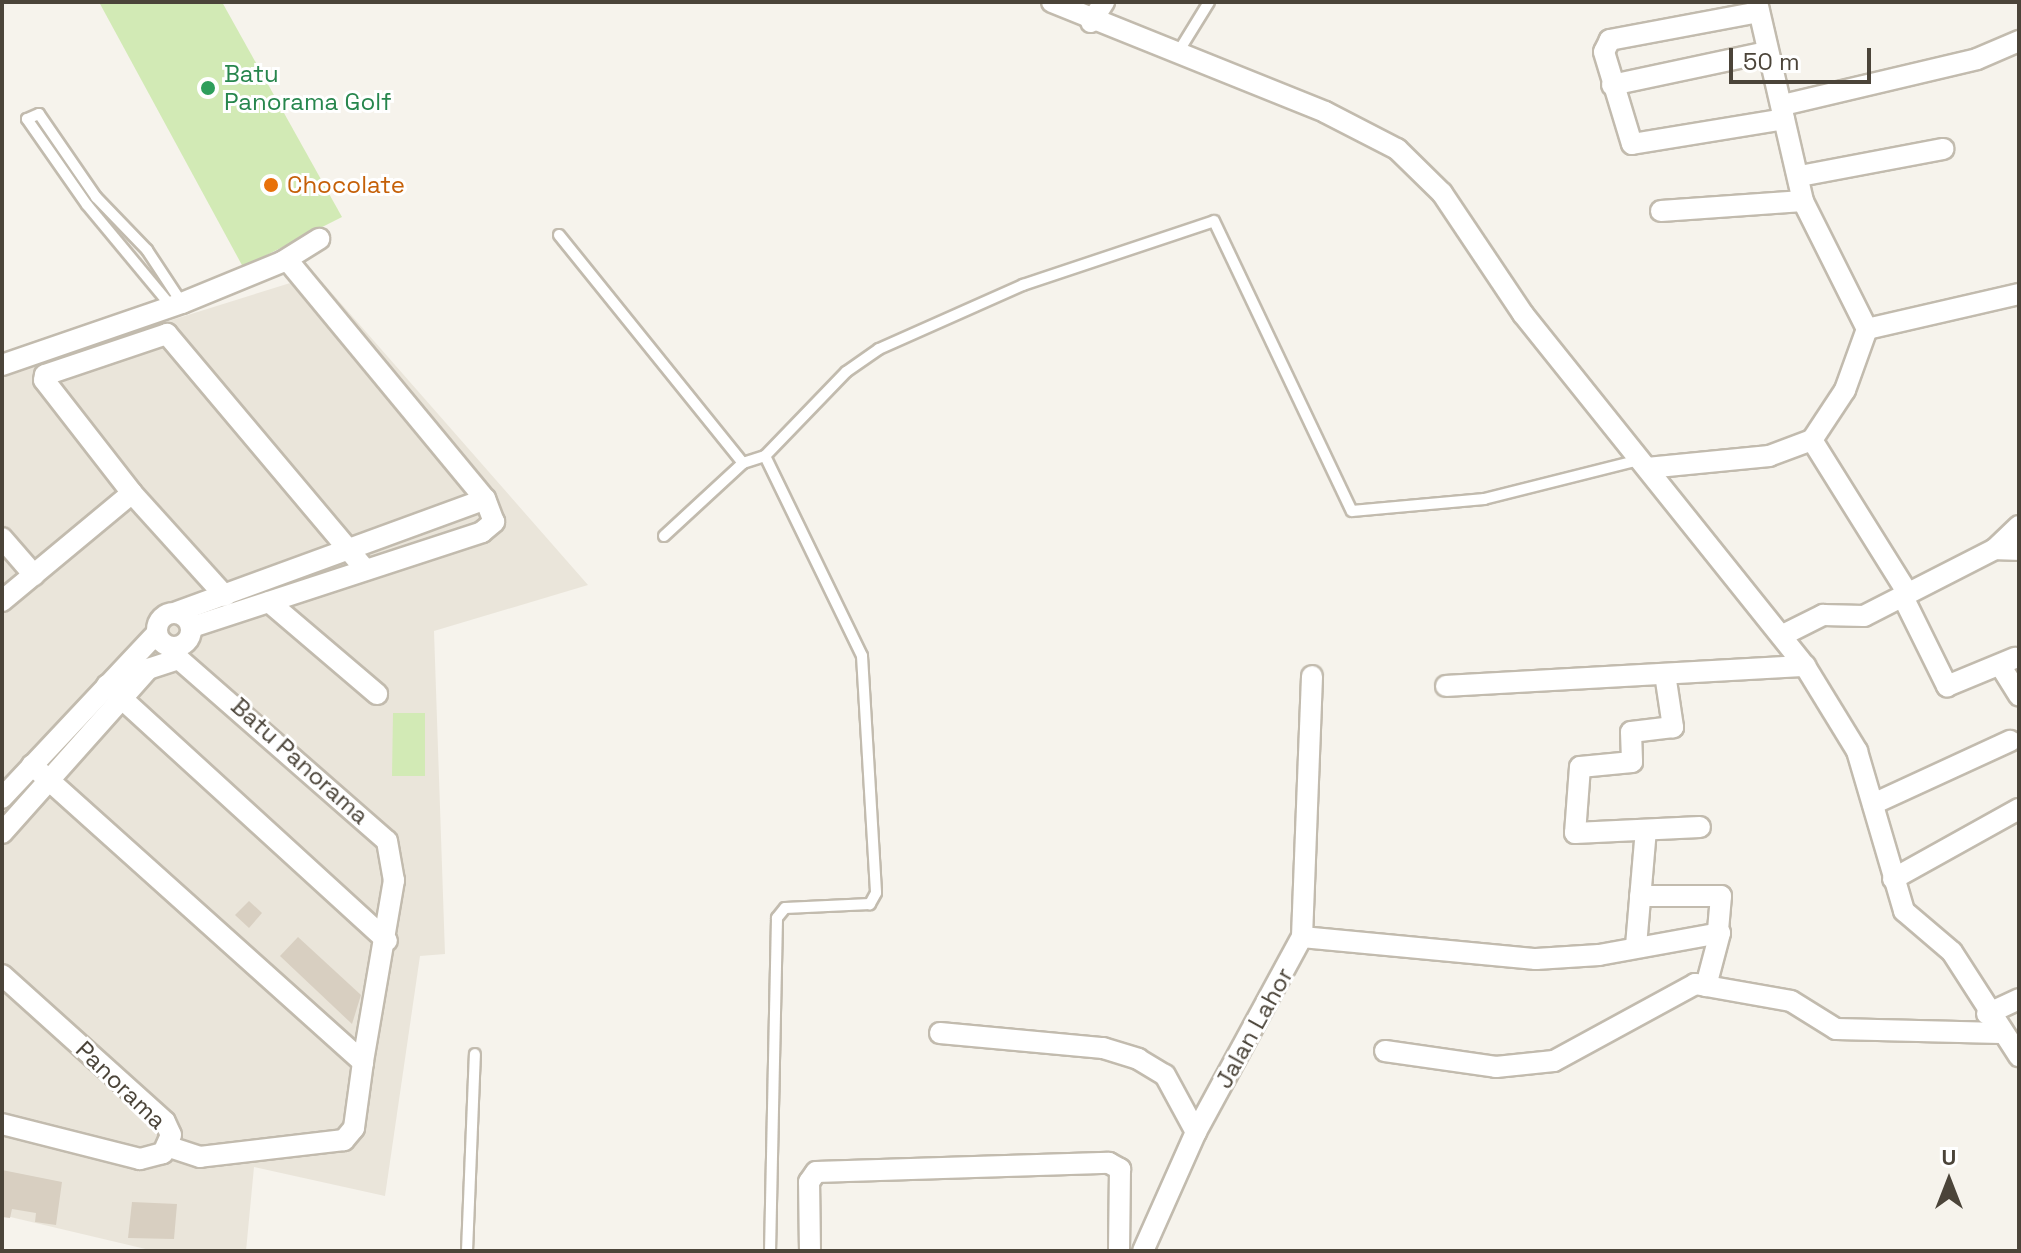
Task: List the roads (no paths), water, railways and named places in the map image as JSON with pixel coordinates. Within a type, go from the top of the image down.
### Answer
[{"type":"street","points":[[1052,2],[1091,22],[1276,90],[1397,149],[1442,193],[1523,314],[1644,464],[1693,532],[1783,635],[1805,666],[1857,751],[1904,911],[1952,952],[1987,1014],[2019,1056]]},
{"type":"street","points":[[1091,22],[1104,2]]},
{"type":"street","points":[[1644,464],[1769,456],[1812,440],[1845,390],[1867,329],[1803,201],[1800,176],[1783,112],[1767,52],[1758,7],[1610,40],[1604,52],[1612,85],[1628,140],[1637,146],[1783,112],[1977,59],[2019,41]]},
{"type":"street","points":[[1612,85],[1767,52]]},
{"type":"street","points":[[1800,176],[1943,149]]},
{"type":"street","points":[[1661,211],[1803,201]]},
{"type":"street","points":[[2,365],[177,304],[287,260],[319,239]]},
{"type":"street","points":[[2,798],[32,765],[115,692],[150,667],[181,652],[192,627],[482,532],[496,516],[287,260]]},
{"type":"street","points":[[1867,329],[2019,294]]},
{"type":"street","points":[[225,596],[132,493],[44,377],[165,333],[365,569]]},
{"type":"street","points":[[1812,440],[1904,594],[1947,686],[2007,662],[2019,695]]},
{"type":"street","points":[[2,601],[132,493]]},
{"type":"street","points":[[2,833],[48,782],[157,633],[166,614],[225,596],[485,499]]},
{"type":"street","points":[[1783,635],[1823,615],[1864,616],[1995,549],[2019,526]]},
{"type":"street","points":[[2,538],[34,575]]},
{"type":"street","points":[[1995,549],[2019,550]]},
{"type":"street","points":[[269,602],[377,694]]},
{"type":"street","points":[[177,612],[192,627]]},
{"type":"street","points":[[157,633],[162,643],[181,652]]},
{"type":"street","name":"Batu Panorama","points":[[170,1147],[200,1157],[344,1140],[354,1128],[363,1062],[387,941],[394,880],[383,834],[181,652]]},
{"type":"street","points":[[1446,686],[1805,666]]},
{"type":"street","points":[[1665,674],[1673,727],[1631,732],[1632,762],[1580,767],[1575,833],[1700,827]]},
{"type":"street","name":"Jalan Lahor","points":[[1143,1251],[1196,1132],[1302,937],[1310,792],[1312,676]]},
{"type":"street","points":[[115,692],[387,941]]},
{"type":"street","points":[[1873,804],[2010,741]]},
{"type":"street","points":[[32,765],[363,1062]]},
{"type":"street","points":[[1893,879],[2019,809]]},
{"type":"street","points":[[1636,946],[1646,830]]},
{"type":"street","points":[[1640,896],[1721,896],[1718,934],[1722,938],[1706,986]]},
{"type":"street","points":[[1302,937],[1536,959],[1599,955],[1636,946],[1718,934]]},
{"type":"street","name":"Panorama","points":[[2,975],[165,1122],[170,1147],[140,1159],[2,1124]]},
{"type":"street","points":[[1385,1051],[1496,1067],[1554,1061],[1692,985],[1791,1001],[1836,1029],[2001,1033]]},
{"type":"street","points":[[1987,1014],[2019,999]]},
{"type":"street","points":[[940,1033],[1103,1048],[1138,1059],[1165,1075],[1196,1132]]},
{"type":"street","points":[[810,1251],[809,1182],[816,1172],[1109,1163],[1120,1169],[1119,1251]]},
{"type":"lane","points":[[1177,54],[1209,2]]},
{"type":"lane","points":[[39,114],[96,197],[147,250],[177,304],[87,205],[27,119],[39,114]]},
{"type":"lane","points":[[664,536],[743,463],[765,456],[846,372],[879,349],[1023,285],[1214,221],[1352,511],[1484,499],[1644,464]]},
{"type":"lane","points":[[559,235],[743,463]]},
{"type":"lane","points":[[765,456],[862,656],[876,893],[870,904],[785,908],[777,918],[770,1251]]},
{"type":"lane","points":[[467,1251],[475,1054]]},
{"type":"place","name":"Batu Panorama Golf","points":[[208,88]]},
{"type":"place","name":"Chocolate","points":[[271,185]]}]
